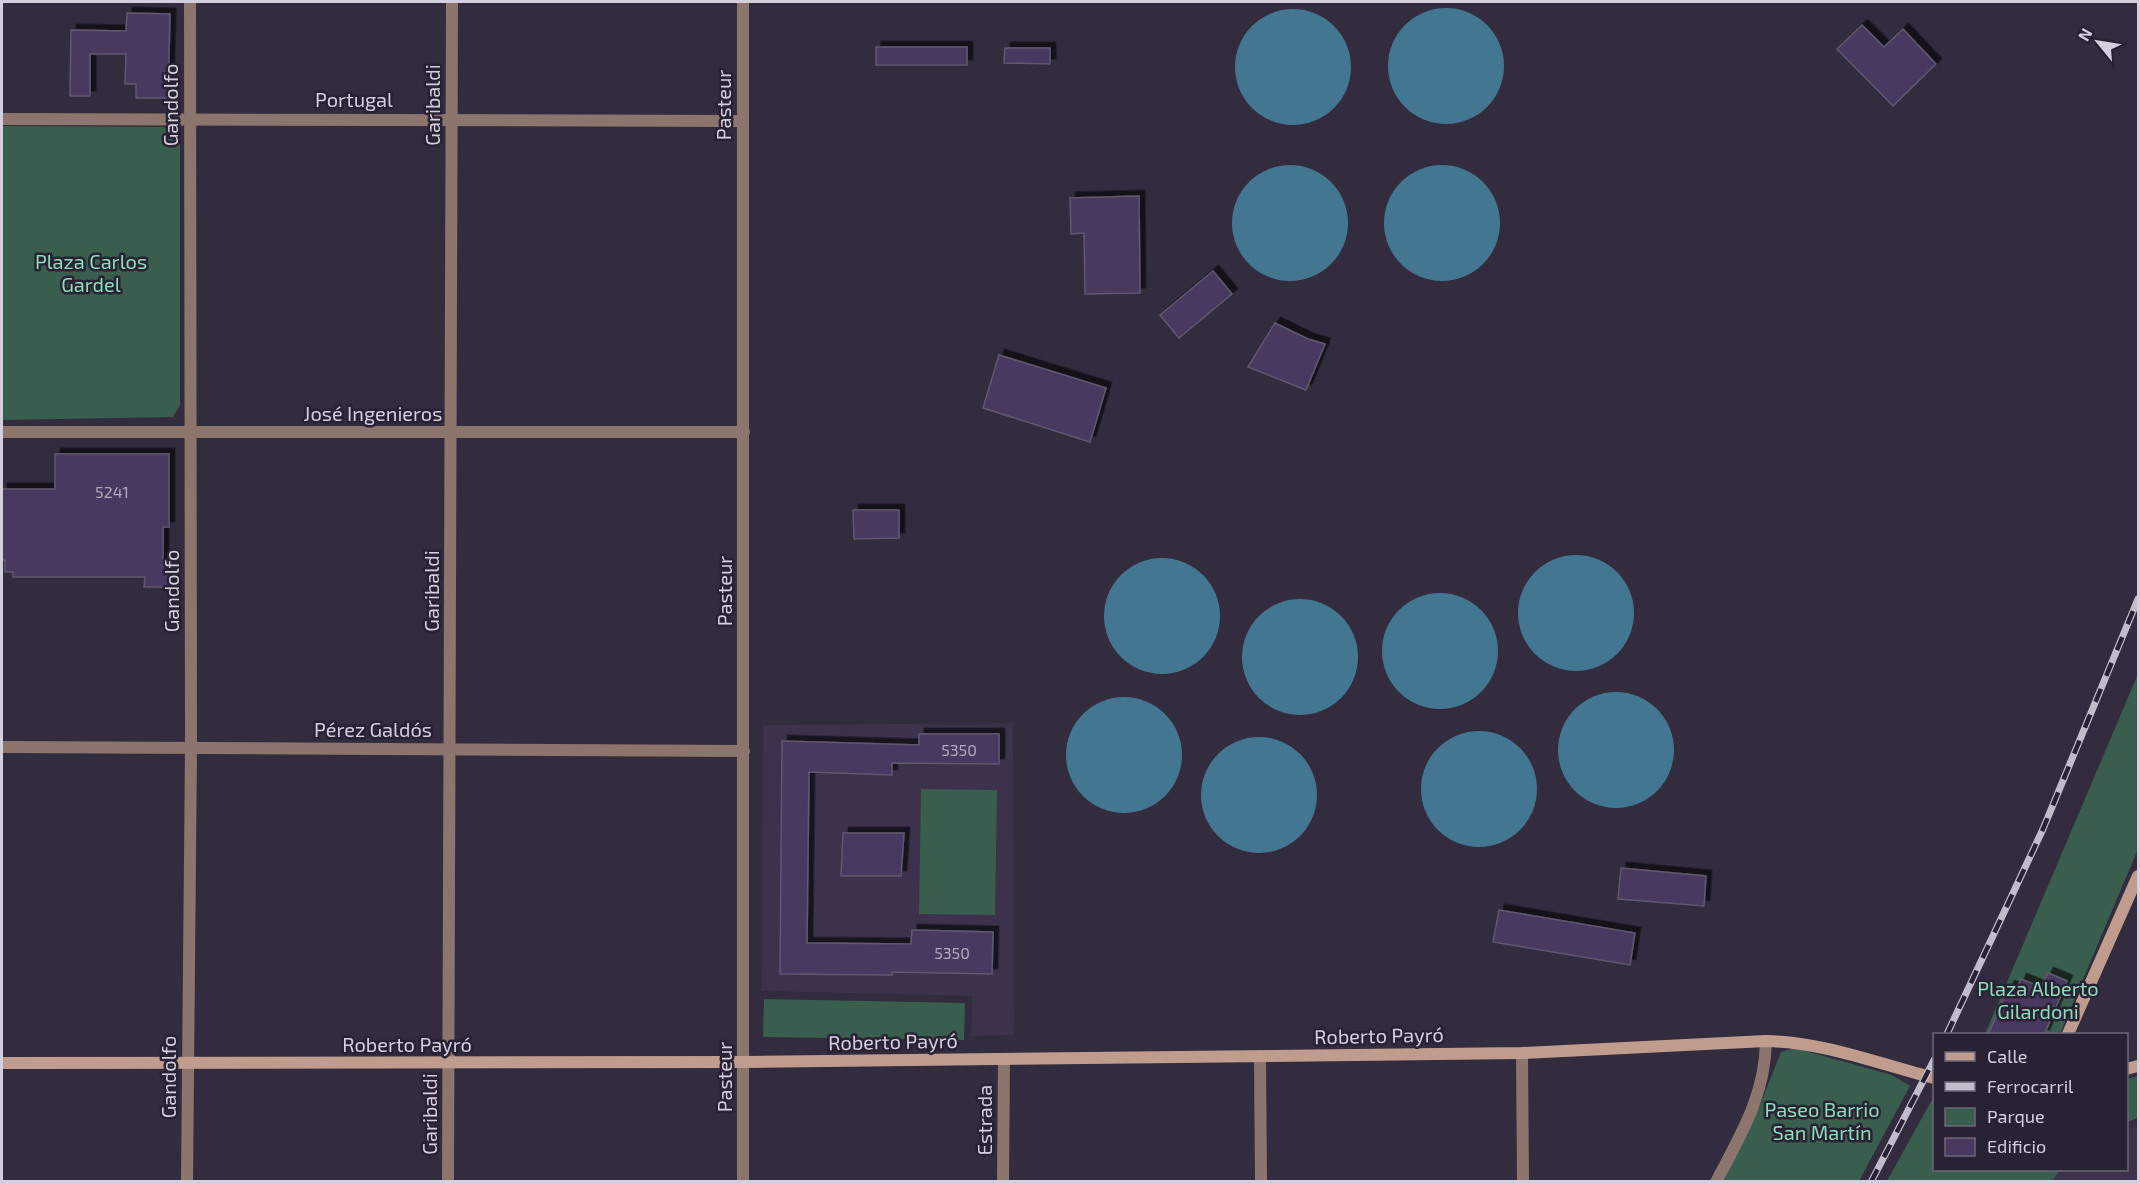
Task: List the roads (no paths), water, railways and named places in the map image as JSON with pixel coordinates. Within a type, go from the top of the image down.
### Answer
[{"type":"street","name":"Gandolfo","points":[[187,1182],[191,748],[190,2]]},
{"type":"street","name":"Garibaldi","points":[[448,1182],[452,2]]},
{"type":"street","name":"Pasteur","points":[[743,2],[743,1182]]},
{"type":"street","name":"Portugal","points":[[2,119],[742,121]]},
{"type":"street","name":"José Ingenieros","points":[[2,432],[744,432]]},
{"type":"street","name":"Pérez Galdós","points":[[2,747],[450,748],[744,752]]},
{"type":"street","points":[[2069,1033],[2139,876]]},
{"type":"street","points":[[1716,1182],[1757,1101],[1764,1077],[1766,1041]]},
{"type":"street","name":"Roberto Payró","points":[[2,1063],[448,1064],[1522,1053],[1785,1041],[1822,1048],[1933,1077]]},
{"type":"street","points":[[1522,1053],[1523,1182]]},
{"type":"street","points":[[1260,1056],[1261,1182]]},
{"type":"street","name":"Estrada","points":[[1003,1182],[1004,1059]]},
{"type":"water","points":[[1446,8],[1468,12],[1487,25],[1500,44],[1504,66],[1500,88],[1487,107],[1468,120],[1446,124],[1424,120],[1405,107],[1392,88],[1388,66],[1392,44],[1405,25],[1424,12]]},
{"type":"water","points":[[1293,9],[1315,13],[1334,26],[1347,45],[1351,67],[1347,89],[1334,108],[1315,121],[1293,125],[1271,121],[1252,108],[1239,89],[1235,67],[1239,45],[1252,26],[1271,13]]},
{"type":"water","points":[[1290,165],[1312,169],[1331,182],[1344,201],[1348,223],[1344,245],[1331,264],[1312,277],[1290,281],[1268,277],[1249,264],[1236,245],[1232,223],[1236,201],[1249,182],[1268,169]]},
{"type":"water","points":[[1442,165],[1464,169],[1483,182],[1496,201],[1500,223],[1496,245],[1483,264],[1464,277],[1442,281],[1420,277],[1401,264],[1388,245],[1384,223],[1388,201],[1401,182],[1420,169]]},
{"type":"water","points":[[1576,555],[1598,559],[1617,572],[1630,591],[1634,613],[1630,635],[1617,654],[1598,667],[1576,671],[1554,667],[1535,654],[1522,635],[1518,613],[1522,591],[1535,572],[1554,559]]},
{"type":"water","points":[[1162,558],[1184,562],[1203,575],[1216,594],[1220,616],[1216,638],[1203,657],[1184,670],[1162,674],[1140,670],[1121,657],[1108,638],[1104,616],[1108,594],[1121,575],[1140,562]]},
{"type":"water","points":[[1440,593],[1462,597],[1481,610],[1494,629],[1498,651],[1494,673],[1481,692],[1462,705],[1440,709],[1418,705],[1399,692],[1386,673],[1382,651],[1386,629],[1399,610],[1418,597]]},
{"type":"water","points":[[1300,599],[1322,603],[1341,616],[1354,635],[1358,657],[1354,679],[1341,698],[1322,711],[1300,715],[1278,711],[1259,698],[1246,679],[1242,657],[1246,635],[1259,616],[1278,603]]},
{"type":"water","points":[[1616,692],[1638,696],[1657,709],[1670,728],[1674,750],[1670,772],[1657,791],[1638,804],[1616,808],[1594,804],[1575,791],[1562,772],[1558,750],[1562,728],[1575,709],[1594,696]]},
{"type":"water","points":[[1124,697],[1146,701],[1165,714],[1178,733],[1182,755],[1178,777],[1165,796],[1146,809],[1124,813],[1102,809],[1083,796],[1070,777],[1066,755],[1070,733],[1083,714],[1102,701]]},
{"type":"water","points":[[1479,731],[1501,735],[1520,748],[1533,767],[1537,789],[1533,811],[1520,830],[1501,843],[1479,847],[1457,843],[1438,830],[1425,811],[1421,789],[1425,767],[1438,748],[1457,735]]},
{"type":"water","points":[[1259,737],[1281,741],[1300,754],[1313,773],[1317,795],[1313,817],[1300,836],[1281,849],[1259,853],[1237,849],[1218,836],[1205,817],[1201,795],[1205,773],[1218,754],[1237,741]]},
{"type":"railway","points":[[1947,1033],[2043,829],[2138,599]]},
{"type":"railway","points":[[1871,1182],[1933,1062]]},
{"type":"park label","name":"Plaza Carlos Gardel","points":[[91,272]]},
{"type":"park label","name":"Plaza Alberto Gilardoni","points":[[2038,1000]]},
{"type":"park label","name":"Paseo Barrio San Martín","points":[[1822,1120]]}]
